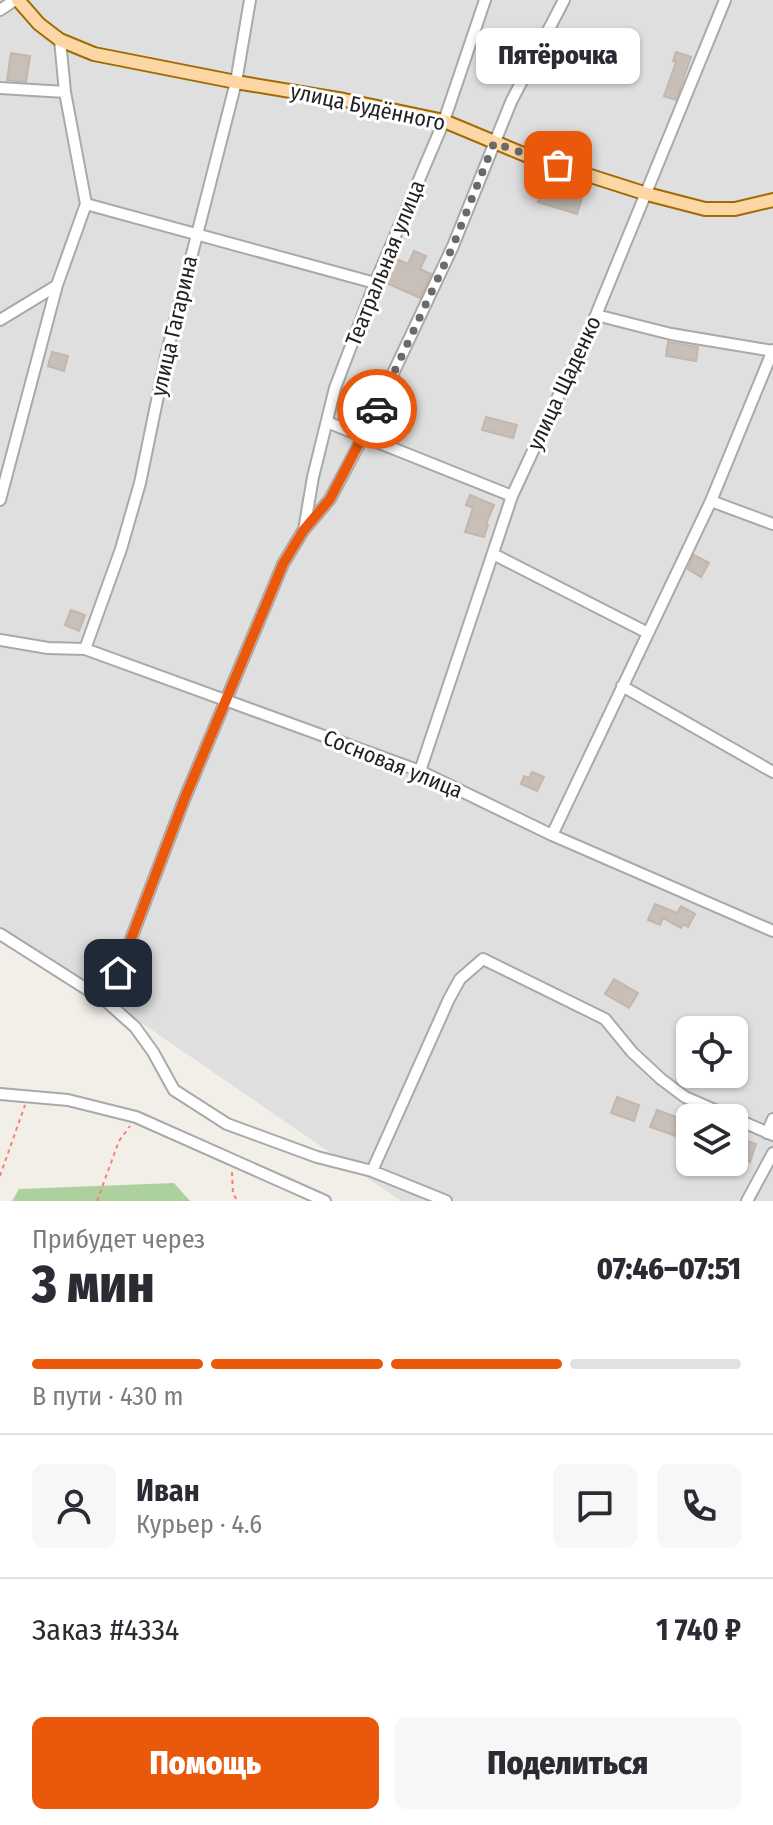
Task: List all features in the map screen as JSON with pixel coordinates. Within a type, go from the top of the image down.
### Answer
[{"type":"main road","name":"улица Будённого","points":[[16,0],[60,40],[109,58],[444,121],[494,143],[647,194],[705,209],[720,210],[773,200]]},
{"type":"street","points":[[0,10],[16,0]]},
{"type":"street","name":"улица Гагарина","points":[[85,649],[121,549],[140,483],[167,352],[236,82],[250,0]]},
{"type":"street","name":"Театральная улица","points":[[303,531],[335,388],[375,283],[444,121],[485,0]]},
{"type":"street","points":[[107,1002],[184,800],[283,564],[303,531],[330,499],[364,435],[447,259],[511,102],[564,0]]},
{"type":"street","name":"улица Щаденко","points":[[420,771],[512,496],[596,315],[725,0]]},
{"type":"street","points":[[0,500],[57,285],[86,204],[65,92],[60,40]]},
{"type":"street","points":[[0,88],[65,92]]},
{"type":"street","points":[[86,204],[375,283]]},
{"type":"street","points":[[0,320],[57,285]]},
{"type":"street","points":[[552,835],[711,501],[773,351],[671,334],[596,315]]},
{"type":"street","points":[[327,422],[512,496]]},
{"type":"street","points":[[711,501],[773,524]]},
{"type":"street","points":[[493,554],[648,633]]},
{"type":"street","name":"Сосновая улица","points":[[0,640],[48,648],[85,649],[420,771],[552,835],[773,931]]},
{"type":"street","points":[[622,686],[773,772]]},
{"type":"street","points":[[0,934],[107,1002],[135,1027],[174,1090],[227,1124],[317,1157],[372,1171],[446,1201]]},
{"type":"street","points":[[372,1171],[449,999],[460,979],[483,959],[605,1019],[632,1052],[661,1079],[685,1097],[701,1104]]},
{"type":"street","points":[[0,1094],[68,1100],[136,1117],[325,1201]]},
{"type":"street","points":[[748,1124],[770,1134],[773,1119]]},
{"type":"street","points":[[747,1201],[773,1153]]},
{"type":"path","points":[[0,1176],[28,1096]]},
{"type":"path","points":[[97,1201],[119,1141],[136,1117]]},
{"type":"path","points":[[231,1158],[233,1194],[238,1201]]},
{"type":"shaded area","points":[[0,0],[773,0],[773,1201],[401,1201],[0,926]]},
{"type":"green space","points":[[174,1183],[190,1201],[12,1201],[19,1189]]},
{"type":"building","points":[[676,52],[691,57],[676,100],[664,96],[676,62],[673,61]]},
{"type":"building","points":[[11,53],[30,56],[26,82],[7,80]]},
{"type":"building","points":[[546,176],[585,188],[577,214],[538,202]]},
{"type":"building","points":[[414,251],[426,256],[420,269],[431,274],[420,298],[384,282],[394,258],[408,264]]},
{"type":"building","points":[[668,342],[698,347],[696,361],[666,356]]},
{"type":"building","points":[[52,352],[68,356],[64,371],[48,366]]},
{"type":"building","points":[[486,417],[517,425],[513,438],[482,430]]},
{"type":"building","points":[[470,495],[494,505],[484,537],[465,532],[473,508],[466,505]]},
{"type":"building","points":[[694,555],[709,563],[701,577],[688,569]]},
{"type":"building","points":[[71,610],[85,615],[79,631],[65,625]]},
{"type":"building","points":[[532,772],[544,777],[537,791],[521,784],[524,776],[529,778]]},
{"type":"building","points":[[655,904],[677,913],[681,906],[695,914],[688,927],[683,924],[681,928],[663,918],[660,925],[648,920]]},
{"type":"building","points":[[614,979],[638,993],[629,1008],[605,994]]},
{"type":"building","points":[[617,1097],[639,1105],[634,1121],[611,1113]]},
{"type":"building","points":[[657,1110],[676,1117],[676,1136],[650,1127]]},
{"type":"building","points":[[748,1141],[756,1144],[748,1161]]},
{"type":"way so far","points":[[377,409],[453,246],[494,143],[558,165]]},
{"type":"place","name":"Пятёрочка","points":[[558,165]]},
{"type":"route","points":[[118,973],[184,800],[283,564],[303,531],[330,499],[377,409]]}]
